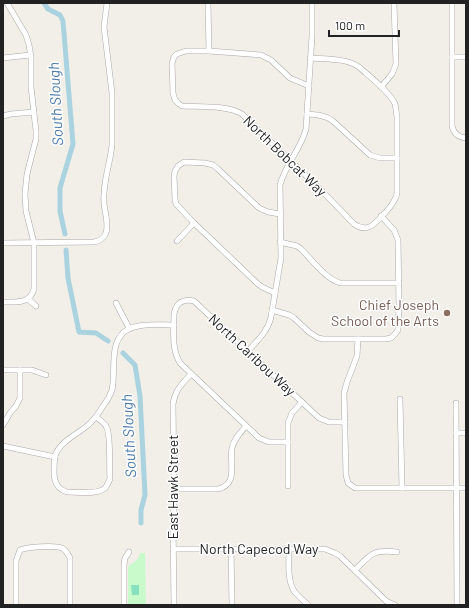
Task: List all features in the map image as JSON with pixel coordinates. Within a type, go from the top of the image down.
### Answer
[{"type":"street","points":[[3,302],[22,302],[33,294],[34,289],[34,243],[26,211],[25,194],[27,174],[36,139],[31,87],[30,55],[26,35],[7,3]]},
{"type":"street","points":[[3,243],[94,242],[100,241],[106,232],[107,227],[104,205],[104,188],[112,145],[112,93],[104,27],[107,3]]},
{"type":"street","points":[[208,3],[209,51],[261,55],[271,60],[290,78],[309,86]]},
{"type":"street","points":[[248,351],[262,336],[270,322],[281,258],[280,185],[283,175],[305,134],[312,36],[312,3]]},
{"type":"street","points":[[381,87],[392,74],[396,64],[394,3]]},
{"type":"street","points":[[452,3],[453,132],[457,136],[466,138]]},
{"type":"street","name":"North Bobcat Way","points":[[209,51],[186,51],[175,55],[172,63],[174,99],[182,106],[226,108],[242,114],[354,224],[358,227],[369,227],[374,224],[396,197],[396,108],[392,98],[355,64],[344,61],[310,58]]},
{"type":"street","points":[[3,58],[30,55]]},
{"type":"street","points":[[452,57],[466,57]]},
{"type":"street","points":[[3,116],[34,112]]},
{"type":"street","points":[[307,114],[318,115],[333,121],[370,155],[380,158],[397,158]]},
{"type":"street","points":[[275,293],[258,284],[176,204],[175,170],[184,162],[213,165],[260,208],[268,212],[280,214]]},
{"type":"street","points":[[272,310],[289,315],[313,336],[323,339],[386,339],[391,338],[396,334],[398,330],[399,283],[398,240],[394,230],[381,216]]},
{"type":"street","points":[[177,241],[194,223]]},
{"type":"street","points":[[280,242],[297,246],[302,249],[326,275],[340,283],[399,283]]},
{"type":"street","points":[[28,299],[36,306]]},
{"type":"street","name":"North Caribou Way","points":[[174,325],[175,308],[178,304],[188,300],[194,301],[315,415],[324,421],[345,422]]},
{"type":"street","points":[[116,303],[129,328]]},
{"type":"street","points":[[96,417],[104,423],[109,436],[110,479],[108,485],[96,492],[62,491],[58,488],[54,479],[55,457],[63,443],[87,426],[96,417],[108,400],[112,389],[116,345],[121,335],[129,328],[140,326],[174,325],[174,347],[180,363],[255,435],[264,441],[288,442]]},
{"type":"street","points":[[358,339],[357,356],[345,387],[346,475],[348,483],[355,488],[466,488]]},
{"type":"street","points":[[3,370],[32,370],[46,374]]},
{"type":"street","points":[[3,425],[20,398],[20,370]]},
{"type":"street","name":"East Hawk Street","points":[[174,605],[174,398],[178,388],[191,374]]},
{"type":"street","points":[[400,399],[402,488]]},
{"type":"street","points":[[288,486],[288,428],[292,412],[302,402]]},
{"type":"street","points":[[456,403],[458,605]]},
{"type":"street","points":[[174,489],[218,489],[223,488],[228,484],[232,475],[231,453],[233,442],[246,426]]},
{"type":"street","points":[[456,433],[466,433]]},
{"type":"street","points":[[3,446],[55,457]]},
{"type":"street","points":[[16,605],[16,561],[20,550],[26,548],[56,547],[62,548],[66,551],[70,558],[70,605]]},
{"type":"street","name":"North Capecod Way","points":[[173,549],[330,550],[340,556],[386,601],[395,605]]},
{"type":"street","points":[[231,549],[232,605]]},
{"type":"street","points":[[289,549],[289,574],[291,585],[297,594],[308,605]]},
{"type":"street","points":[[354,570],[374,553],[385,550],[397,552]]},
{"type":"street","points":[[124,605],[124,565],[125,558],[129,552]]},
{"type":"green space","points":[[140,553],[145,553],[146,605],[128,605],[128,567],[137,560]]},
{"type":"green space","points":[[131,585],[139,585],[139,595],[132,595]]},
{"type":"waterway","name":"South Slough","points":[[44,3],[48,9],[60,15],[63,21],[73,144],[60,188],[60,211],[65,234]]},
{"type":"waterway","name":"South Slough","points":[[66,250],[68,278],[79,332],[96,333],[108,341]]},
{"type":"waterway","name":"South Slough","points":[[123,353],[135,365],[140,396],[145,495],[141,510],[141,523]]},
{"type":"place","name":"Chief Joseph School of the Arts","points":[[447,313]]}]
